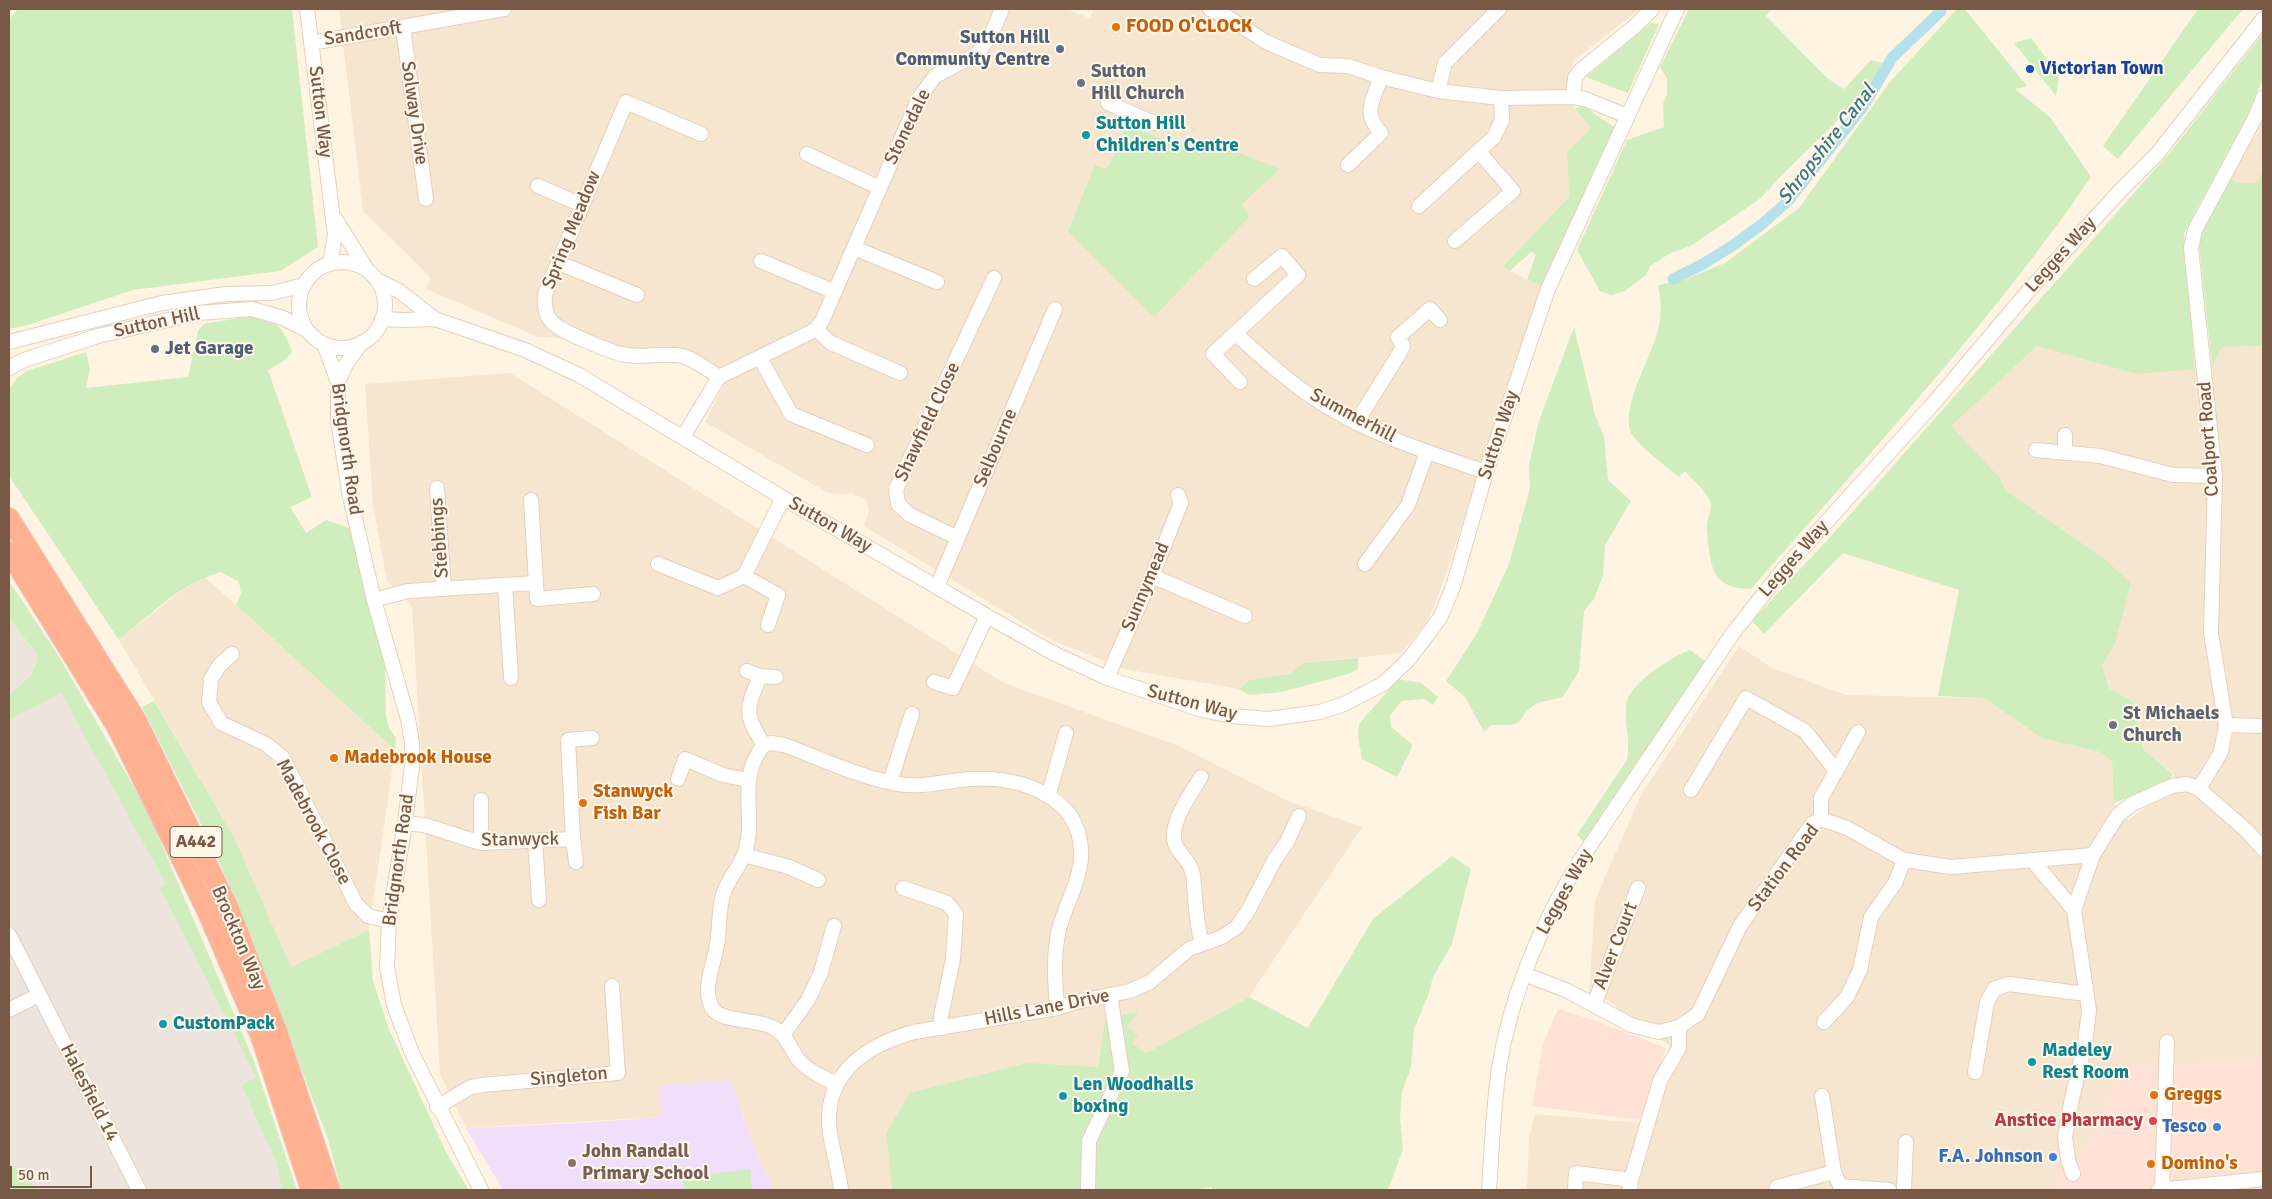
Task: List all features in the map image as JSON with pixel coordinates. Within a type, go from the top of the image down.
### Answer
[{"type":"highway","name":"Brockton Way","points":[[9,518],[136,720],[227,905],[277,1032],[330,1190]]},
{"type":"highway","name":"Brockton Way","points":[[9,552],[117,727],[208,913],[261,1037],[311,1190]]},
{"type":"street","name":"Sutton Way","points":[[307,9],[335,234],[330,264]]},
{"type":"street","name":"Sandcroft","points":[[311,43],[504,9]]},
{"type":"street","name":"Stonedale","points":[[816,329],[822,321],[835,292],[914,108],[935,76],[972,59],[977,54],[991,35],[1002,9]]},
{"type":"street","points":[[1210,9],[1226,16],[1266,42],[1320,65],[1348,66],[1381,77],[1438,91],[1501,98],[1572,97],[1584,99],[1627,116]]},
{"type":"street","points":[[1438,91],[1445,63],[1499,9]]},
{"type":"street","points":[[1572,97],[1575,78],[1580,71],[1635,26],[1652,9]]},
{"type":"street","name":"Sutton Way","points":[[333,215],[372,275],[399,291],[435,319],[525,350],[580,375],[783,498],[1053,653],[1107,678],[1202,710],[1232,716],[1268,719],[1320,712],[1344,704],[1383,684],[1409,660],[1440,618],[1453,587],[1486,472],[1548,289],[1677,9]]},
{"type":"street","name":"Legges Way","points":[[1489,1190],[1499,1068],[1509,1020],[1524,974],[1556,904],[1581,859],[1733,633],[1757,601],[1933,404],[2030,289],[2120,191],[2157,154],[2263,18]]},
{"type":"street","name":"Solway Drive","points":[[403,28],[426,199]]},
{"type":"street","points":[[1348,165],[1381,133],[1372,123],[1370,116],[1381,77]]},
{"type":"street","points":[[1420,206],[1479,152],[1498,129],[1502,120],[1501,98]]},
{"type":"street","name":"Coalport Road","points":[[2198,789],[2220,752],[2226,725],[2211,633],[2215,476],[2191,248],[2195,230],[2255,118],[2263,98]]},
{"type":"street","name":"Spring Meadow","points":[[702,134],[626,102],[544,301],[547,316],[553,324],[564,330],[626,355],[680,356],[701,365],[718,377]]},
{"type":"street","points":[[1108,102],[1154,123]]},
{"type":"street","points":[[1455,241],[1513,191],[1479,152]]},
{"type":"street","name":"Stonedale","points":[[807,154],[880,188]]},
{"type":"street","points":[[538,186],[582,205]]},
{"type":"street","points":[[854,248],[937,282]]},
{"type":"street","points":[[1240,382],[1213,354],[1298,275],[1282,256],[1254,279]]},
{"type":"street","points":[[760,261],[835,292]]},
{"type":"street","points":[[338,382],[361,343],[375,331],[382,319],[384,301],[372,275],[351,263],[330,264],[314,272],[300,294],[299,308],[307,330],[324,344],[340,347],[361,343]]},
{"type":"street","points":[[559,263],[637,295]]},
{"type":"street","name":"Shawfield Close","points":[[958,538],[910,515],[898,504],[896,489],[994,278]]},
{"type":"street","name":"Sutton Hill","points":[[9,342],[162,303],[226,294],[272,293],[304,285]]},
{"type":"street","name":"Sutton Hill","points":[[9,368],[24,360],[98,336],[198,313],[252,309],[268,312],[307,330]]},
{"type":"street","name":"Selbourne","points":[[937,587],[1055,309]]},
{"type":"street","points":[[1356,422],[1400,354],[1403,346],[1398,337],[1430,309],[1440,320]]},
{"type":"street","name":"Sutton Way","points":[[382,319],[435,319]]},
{"type":"street","points":[[683,437],[718,377],[816,329],[831,342],[900,373]]},
{"type":"street","name":"Summerhill","points":[[1236,334],[1307,394],[1356,422],[1427,452],[1486,472]]},
{"type":"street","name":"Bridgnorth Road","points":[[324,344],[338,382],[338,421],[350,497],[374,600],[409,727],[412,766],[389,921],[387,967],[394,1005],[412,1053],[482,1190]]},
{"type":"street","points":[[760,358],[791,414],[867,446]]},
{"type":"street","points":[[2065,434],[2065,453]]},
{"type":"street","points":[[2036,450],[2100,456],[2173,475],[2215,476]]},
{"type":"street","points":[[1365,564],[1408,505],[1427,452]]},
{"type":"street","name":"Stebbings","points":[[436,488],[444,589]]},
{"type":"street","name":"Sunnymead","points":[[1107,678],[1152,576],[1181,503],[1178,495]]},
{"type":"street","points":[[658,564],[718,588],[744,576],[783,498]]},
{"type":"street","points":[[531,500],[537,599],[592,594]]},
{"type":"street","points":[[744,576],[778,595],[768,625]]},
{"type":"street","points":[[1152,576],[1245,616]]},
{"type":"street","name":"Stebbings","points":[[374,600],[408,591],[536,583]]},
{"type":"street","points":[[505,585],[511,678]]},
{"type":"street","points":[[934,682],[953,688],[987,616]]},
{"type":"street","name":"Madebrook Close","points":[[232,654],[219,666],[211,679],[209,702],[221,723],[266,744],[283,758],[356,904],[368,916],[389,921]]},
{"type":"street","points":[[764,745],[750,724],[748,716],[753,674],[776,676]]},
{"type":"street","points":[[1691,790],[1708,776],[1746,698],[1805,732],[1836,771]]},
{"type":"street","points":[[890,782],[912,714]]},
{"type":"street","points":[[2226,725],[2263,726]]},
{"type":"street","points":[[1049,794],[1066,732]]},
{"type":"street","points":[[1821,819],[1821,798],[1858,732]]},
{"type":"street","name":"Stanwyck","points":[[405,823],[424,825],[481,844],[573,839],[568,740],[592,738]]},
{"type":"street","points":[[841,1190],[830,1132],[832,1097],[836,1083],[828,1080],[799,1060],[783,1035],[763,1023],[722,1017],[715,1012],[710,999],[710,972],[717,946],[722,898],[744,855],[748,828],[748,780],[752,760],[764,745],[771,743],[784,745],[890,782],[916,786],[983,779],[1018,784],[1049,794],[1075,823],[1082,850],[1078,875],[1059,931],[1055,967],[1057,1008]]},
{"type":"street","points":[[678,779],[685,759],[723,775],[748,780]]},
{"type":"street","points":[[1201,778],[1184,805],[1175,834],[1176,846],[1193,872],[1196,921],[1202,944]]},
{"type":"street","points":[[2073,1174],[2068,1160],[2065,1137],[2085,1042],[2089,1010],[2074,910],[2093,854],[2118,815],[2132,804],[2172,786],[2187,784],[2198,789],[2247,831],[2263,849]]},
{"type":"street","points":[[481,800],[481,844]]},
{"type":"street","name":"Hills Lane Drive","points":[[836,1083],[849,1067],[874,1047],[891,1038],[1057,1008],[1130,991],[1145,985],[1189,949],[1222,937],[1242,921],[1275,859],[1287,842],[1299,816]]},
{"type":"street","name":"Station Road","points":[[1524,974],[1568,991],[1631,1024],[1659,1032],[1679,1027],[1698,1014],[1740,926],[1761,899],[1812,824],[1821,819],[1848,828],[1904,860],[1951,867],[2093,854]]},
{"type":"street","points":[[573,839],[576,862]]},
{"type":"street","points":[[535,841],[539,900]]},
{"type":"street","points":[[744,855],[789,867],[818,880]]},
{"type":"street","points":[[1824,1022],[1841,1012],[1860,970],[1871,917],[1895,883],[1904,860]]},
{"type":"street","points":[[2033,860],[2074,910]]},
{"type":"street","points":[[903,888],[947,903],[956,914],[952,966],[941,1016],[942,1028]]},
{"type":"street","name":"Alver Court","points":[[1594,1005],[1638,888]]},
{"type":"street","points":[[783,1035],[808,1000],[821,972],[834,926]]},
{"type":"street","name":"Halesfield 14","points":[[9,935],[139,1190]]},
{"type":"street","points":[[1975,1072],[1987,1002],[1994,989],[2009,984],[2086,994]]},
{"type":"street","name":"Singleton","points":[[438,1107],[471,1087],[618,1073],[612,986]]},
{"type":"street","points":[[9,1010],[39,995]]},
{"type":"street","points":[[1088,1190],[1089,1141],[1122,1070],[1110,995]]},
{"type":"street","points":[[1575,1190],[1576,1173],[1630,1185],[1660,1081],[1679,1048],[1679,1027]]},
{"type":"street","points":[[2167,1042],[2160,1190],[2224,1185],[2263,1179]]},
{"type":"street","points":[[1822,1096],[1834,1172],[1841,1188],[1889,1190]]},
{"type":"street","points":[[1904,1190],[1906,1142]]},
{"type":"street","points":[[1776,1190],[1777,1188],[1834,1172]]},
{"type":"shaded area","points":[[339,9],[1066,9],[1090,18],[1094,9],[1640,9],[1573,61],[1564,96],[1591,128],[1567,152],[1569,197],[1502,267],[1541,286],[1443,582],[1428,621],[1401,653],[1304,663],[1289,674],[1250,680],[1239,689],[1124,669],[1049,639],[864,526],[869,511],[867,501],[852,493],[828,493],[705,422],[724,385],[719,375],[703,364],[639,354],[563,330],[559,338],[538,337],[426,289],[431,278],[363,211]],"holes":[[[1127,125],[1190,149],[1219,145],[1242,204],[1250,216],[1068,231],[1096,165],[1105,169],[1109,165]]]},
{"type":"shaded area","points":[[2263,118],[2263,166],[2258,183],[2238,183],[2227,176],[2257,135]]},
{"type":"shaded area","points":[[2037,346],[2136,374],[2212,366],[2222,347],[2263,346],[2263,1190],[1527,1190],[1529,1138],[1535,1114],[1641,1123],[1670,1046],[1607,1000],[1589,993],[1595,900],[1641,795],[1739,646],[1772,668],[1846,695],[1984,698],[2042,738],[2100,752],[2112,761],[2114,803],[2128,820],[2159,798],[2179,792],[2173,773],[2143,749],[2133,703],[2109,688],[2102,665],[2115,644],[2102,557],[2005,490],[2000,478],[1950,426]]},
{"type":"shaded area","points":[[510,373],[1004,683],[1179,746],[1286,800],[1362,827],[1249,997],[1146,1053],[1131,1043],[1127,1027],[1138,1013],[1105,1018],[1098,1067],[1042,1066],[1027,1063],[972,1078],[886,1133],[892,1190],[774,1190],[752,1143],[741,1109],[663,1117],[466,1128],[440,1074],[412,607],[387,581],[373,506],[365,384]]},
{"type":"shaded area","points":[[204,576],[395,750],[369,930],[291,967],[234,837],[119,640],[180,592]]},
{"type":"shaded area","points":[[9,618],[36,653],[37,663],[30,676],[9,695]]},
{"type":"shaded area","points":[[61,692],[167,884],[160,888],[256,1077],[241,1085],[276,1162],[282,1190],[9,1190],[9,720]]},
{"type":"shaded area","points":[[1558,1009],[1602,1023],[1666,1048],[1640,1120],[1532,1106],[1543,1044]]},
{"type":"shaded area","points":[[2263,1057],[2263,1190],[2051,1190],[2091,1138],[2123,1067]]},
{"type":"shaded area","points":[[731,1080],[752,1143],[774,1190],[503,1190],[466,1128],[565,1124],[662,1117],[659,1085]]},
{"type":"green space","points":[[18,9],[292,9],[318,247],[280,271],[133,290],[28,325],[9,329],[9,19]]},
{"type":"green space","points":[[1689,9],[1772,9],[1766,16],[1827,78],[1844,89],[1871,60],[1893,66],[1761,198],[1692,245],[1669,254],[1650,266],[1646,275],[1625,291],[1611,295],[1600,291],[1577,250],[1627,140],[1664,127],[1663,104],[1667,94],[1667,78],[1660,67]]},
{"type":"green space","points":[[1957,9],[1965,9],[2027,86],[2015,89],[2050,117],[2091,177],[2012,284],[1970,336],[1884,438],[1751,589],[1730,586],[1718,577],[1711,562],[1707,528],[1711,507],[1708,497],[1685,471],[1679,477],[1647,451],[1633,436],[1629,426],[1632,399],[1655,341],[1659,325],[1661,308],[1658,285],[1684,280],[1725,263],[1799,208],[1890,82]]},
{"type":"green space","points":[[2198,9],[2243,9],[2118,159],[2103,146]]},
{"type":"green space","points":[[1651,23],[1659,24],[1628,93],[1586,77]]},
{"type":"green space","points":[[2263,33],[2263,78],[2247,116],[2184,233],[2195,369],[2136,374],[2037,346],[1951,426],[2000,478],[2005,490],[2102,557],[2131,583],[2115,644],[2102,665],[2109,688],[2133,702],[2143,749],[2173,774],[2168,782],[2114,803],[2112,761],[2100,752],[2042,738],[1984,698],[1938,696],[1959,590],[1843,553],[1764,634],[1752,621],[1832,535],[2172,150]]},
{"type":"green space","points":[[2031,38],[2050,63],[2060,66],[2056,96],[2014,43]]},
{"type":"green space","points":[[1582,105],[1614,127],[1598,170],[1541,286],[1527,279],[1536,255],[1531,252],[1510,271],[1502,267],[1569,197],[1567,152],[1591,128],[1575,109]]},
{"type":"green space","points":[[1127,125],[1190,149],[1219,145],[1280,169],[1242,204],[1250,216],[1154,317],[1068,231],[1095,165],[1105,169],[1109,165]]},
{"type":"green space","points":[[2263,166],[2263,346],[2222,347],[2212,366],[2199,244],[2201,231],[2227,176],[2238,183],[2258,183]]},
{"type":"green space","points":[[251,316],[278,326],[285,335],[292,351],[285,360],[268,370],[312,497],[290,507],[306,533],[326,520],[349,528],[385,662],[386,715],[389,728],[396,738],[395,750],[236,605],[241,593],[239,582],[221,572],[193,583],[180,591],[119,640],[9,476],[10,388],[17,378],[27,371],[86,352],[90,369],[86,388],[188,377],[198,331],[204,324]]},
{"type":"green space","points":[[1574,327],[1595,415],[1604,436],[1608,480],[1631,501],[1605,545],[1603,576],[1594,599],[1584,611],[1579,671],[1563,697],[1537,703],[1527,711],[1519,722],[1511,725],[1491,725],[1484,732],[1465,697],[1446,681],[1476,635],[1509,564],[1530,488],[1529,464],[1539,421]]},
{"type":"green space","points":[[9,581],[58,655],[146,808],[254,1061],[297,1190],[282,1190],[276,1162],[241,1085],[256,1077],[160,888],[166,884],[61,693],[9,720],[9,695],[30,676],[37,663],[36,653],[9,618]]},
{"type":"green space","points":[[1690,650],[1705,661],[1585,843],[1577,835],[1627,760],[1626,705],[1629,697],[1635,688],[1652,672],[1672,658]]},
{"type":"green space","points":[[1358,658],[1358,669],[1348,674],[1282,692],[1250,695],[1239,689],[1250,680],[1289,674],[1304,663]]},
{"type":"green space","points":[[1398,679],[1421,683],[1438,697],[1433,705],[1425,699],[1402,701],[1390,715],[1391,727],[1413,745],[1397,777],[1362,759],[1358,737],[1359,724]]},
{"type":"green space","points":[[154,701],[234,837],[291,967],[369,930],[373,981],[388,1027],[447,1154],[469,1190],[341,1190],[328,1139],[236,899],[200,822],[142,707]]},
{"type":"green space","points":[[1452,856],[1471,869],[1452,944],[1433,977],[1429,993],[1414,1029],[1411,1067],[1402,1092],[1400,1118],[1403,1149],[1388,1190],[1212,1190],[1212,1187],[1190,1190],[892,1190],[886,1133],[910,1093],[1027,1063],[1098,1067],[1105,1018],[1139,1012],[1127,1027],[1138,1035],[1132,1043],[1146,1053],[1249,997],[1308,1028],[1373,919]]},
{"type":"green space","points":[[9,1164],[39,1190],[9,1190]]},
{"type":"green space","points":[[750,1169],[752,1190],[684,1190],[682,1178]]},
{"type":"waterway","name":"Shropshire Canal","points":[[1673,279],[1703,264],[1732,246],[1761,225],[1788,201],[1863,107],[1892,58],[1941,11]]},
{"type":"place","name":"FOOD O'CLOCK","points":[[1116,27]]},
{"type":"place","name":"Sutton Hill Community Centre","points":[[1060,49]]},
{"type":"place","name":"Victorian Town","points":[[2030,69]]},
{"type":"place","name":"Sutton Hill Church","points":[[1081,83]]},
{"type":"place","name":"Sutton Hill Children's Centre","points":[[1086,135]]},
{"type":"place","name":"Jet Garage","points":[[155,349]]},
{"type":"place","name":"St Michaels Church","points":[[2113,725]]},
{"type":"place","name":"Madebrook House","points":[[334,758]]},
{"type":"place","name":"Stanwyck Fish Bar","points":[[583,803]]},
{"type":"place","name":"CustomPack","points":[[163,1024]]},
{"type":"place","name":"Madeley Rest Room","points":[[2032,1062]]},
{"type":"place","name":"Greggs","points":[[2154,1095]]},
{"type":"place","name":"Len Woodhalls boxing","points":[[1063,1096]]},
{"type":"place","name":"Anstice Pharmacy","points":[[2153,1121]]},
{"type":"place","name":"Tesco","points":[[2217,1127]]},
{"type":"place","name":"F.A. Johnson","points":[[2053,1157]]},
{"type":"place","name":"John Randall Primary School","points":[[572,1163]]},
{"type":"place","name":"Domino's","points":[[2151,1164]]}]
